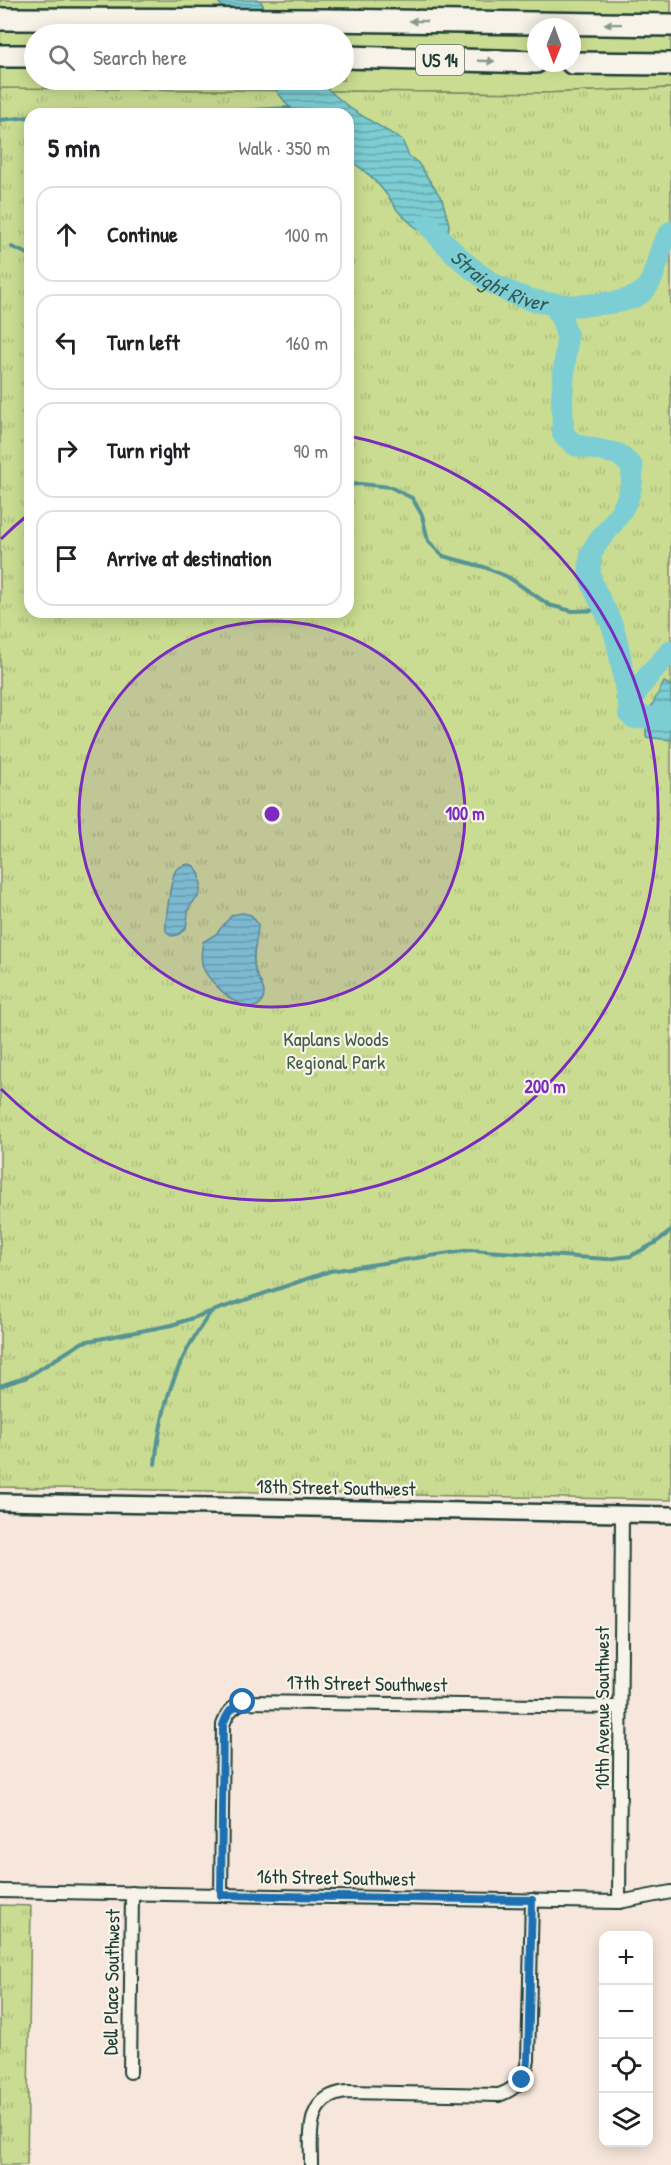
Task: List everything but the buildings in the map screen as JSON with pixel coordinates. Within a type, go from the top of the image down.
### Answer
[{"type":"highway","name":"US 14","points":[[0,19],[324,20],[671,25]]},
{"type":"highway","points":[[0,56],[24,56]]},
{"type":"highway","name":"US 14","points":[[354,57],[527,62]]},
{"type":"highway","points":[[581,63],[671,64]]},
{"type":"street","name":"18th Street Southwest","points":[[0,1502],[671,1515]]},
{"type":"street","name":"10th Avenue Southwest","points":[[619,1902],[622,1514]]},
{"type":"street","name":"17th Street Southwest","points":[[221,1895],[223,1725],[229,1712],[243,1702],[264,1700],[620,1707]]},
{"type":"street","name":"16th Street Southwest","points":[[0,1891],[619,1902],[671,1892]]},
{"type":"street","name":"Dell Place Southwest","points":[[130,2072],[132,1893]]},
{"type":"street","points":[[311,2165],[311,2122],[321,2103],[329,2097],[346,2092],[498,2095],[508,2092],[522,2080],[527,2070],[528,2060],[532,1900]]},
{"type":"green space","points":[[0,0],[217,0],[235,24],[24,24],[24,89],[0,89]]},
{"type":"green space","points":[[260,0],[671,0],[671,88],[545,93],[329,91],[354,90],[354,24],[273,24]]},
{"type":"green space","name":"Kaplans Woods Regional Park","points":[[0,88],[545,93],[671,88],[671,1500],[0,1487]]},
{"type":"green space","points":[[139,90],[277,90],[278,91]]},
{"type":"green space","points":[[0,1905],[31,1906],[27,2165],[0,2165]]},
{"type":"water","points":[[217,0],[260,0],[273,24],[235,24]]},
{"type":"water","points":[[276,90],[329,90],[350,108],[290,108]]},
{"type":"water","points":[[354,111],[402,140],[409,156],[418,163],[442,199],[449,224],[447,248],[428,237],[406,219],[380,186],[354,164]]},
{"type":"water","points":[[664,682],[671,686],[671,740],[646,737],[646,717]]},
{"type":"water","points":[[189,864],[195,866],[200,875],[201,886],[198,897],[189,907],[186,928],[178,935],[171,936],[166,931],[166,926],[172,881],[176,870]]},
{"type":"water","points":[[242,913],[251,915],[258,924],[254,964],[264,993],[262,1001],[256,1006],[248,1007],[230,998],[208,976],[204,970],[201,952],[203,942],[216,934],[232,915]]},
{"type":"waterway","points":[[0,120],[24,118]]},
{"type":"waterway","name":"Straight River","points":[[428,224],[463,261],[502,288],[546,303],[571,305],[613,303],[638,295],[650,282],[662,248],[671,232]]},
{"type":"waterway","points":[[12,247],[24,252]]},
{"type":"waterway","points":[[554,303],[567,336],[562,397],[563,434],[575,445],[618,454],[632,466],[631,485],[626,502],[593,549],[590,565],[590,575],[596,593],[616,637],[629,705]]},
{"type":"waterway","points":[[354,485],[390,487],[412,498],[422,515],[428,541],[443,556],[484,567],[508,577],[549,605],[572,611],[605,610]]},
{"type":"waterway","name":"Straight River","points":[[671,651],[639,689],[630,706],[629,714],[634,718],[671,718]]},
{"type":"waterway","points":[[0,1386],[27,1377],[83,1342],[172,1325],[330,1271],[470,1250],[607,1259],[631,1256],[671,1231]]},
{"type":"waterway","points":[[155,1464],[166,1402],[172,1384],[188,1349],[210,1313]]},
{"type":"route","points":[[243,1702],[229,1712],[223,1725],[221,1895],[532,1900],[528,2060],[527,2070],[522,2080]]}]
